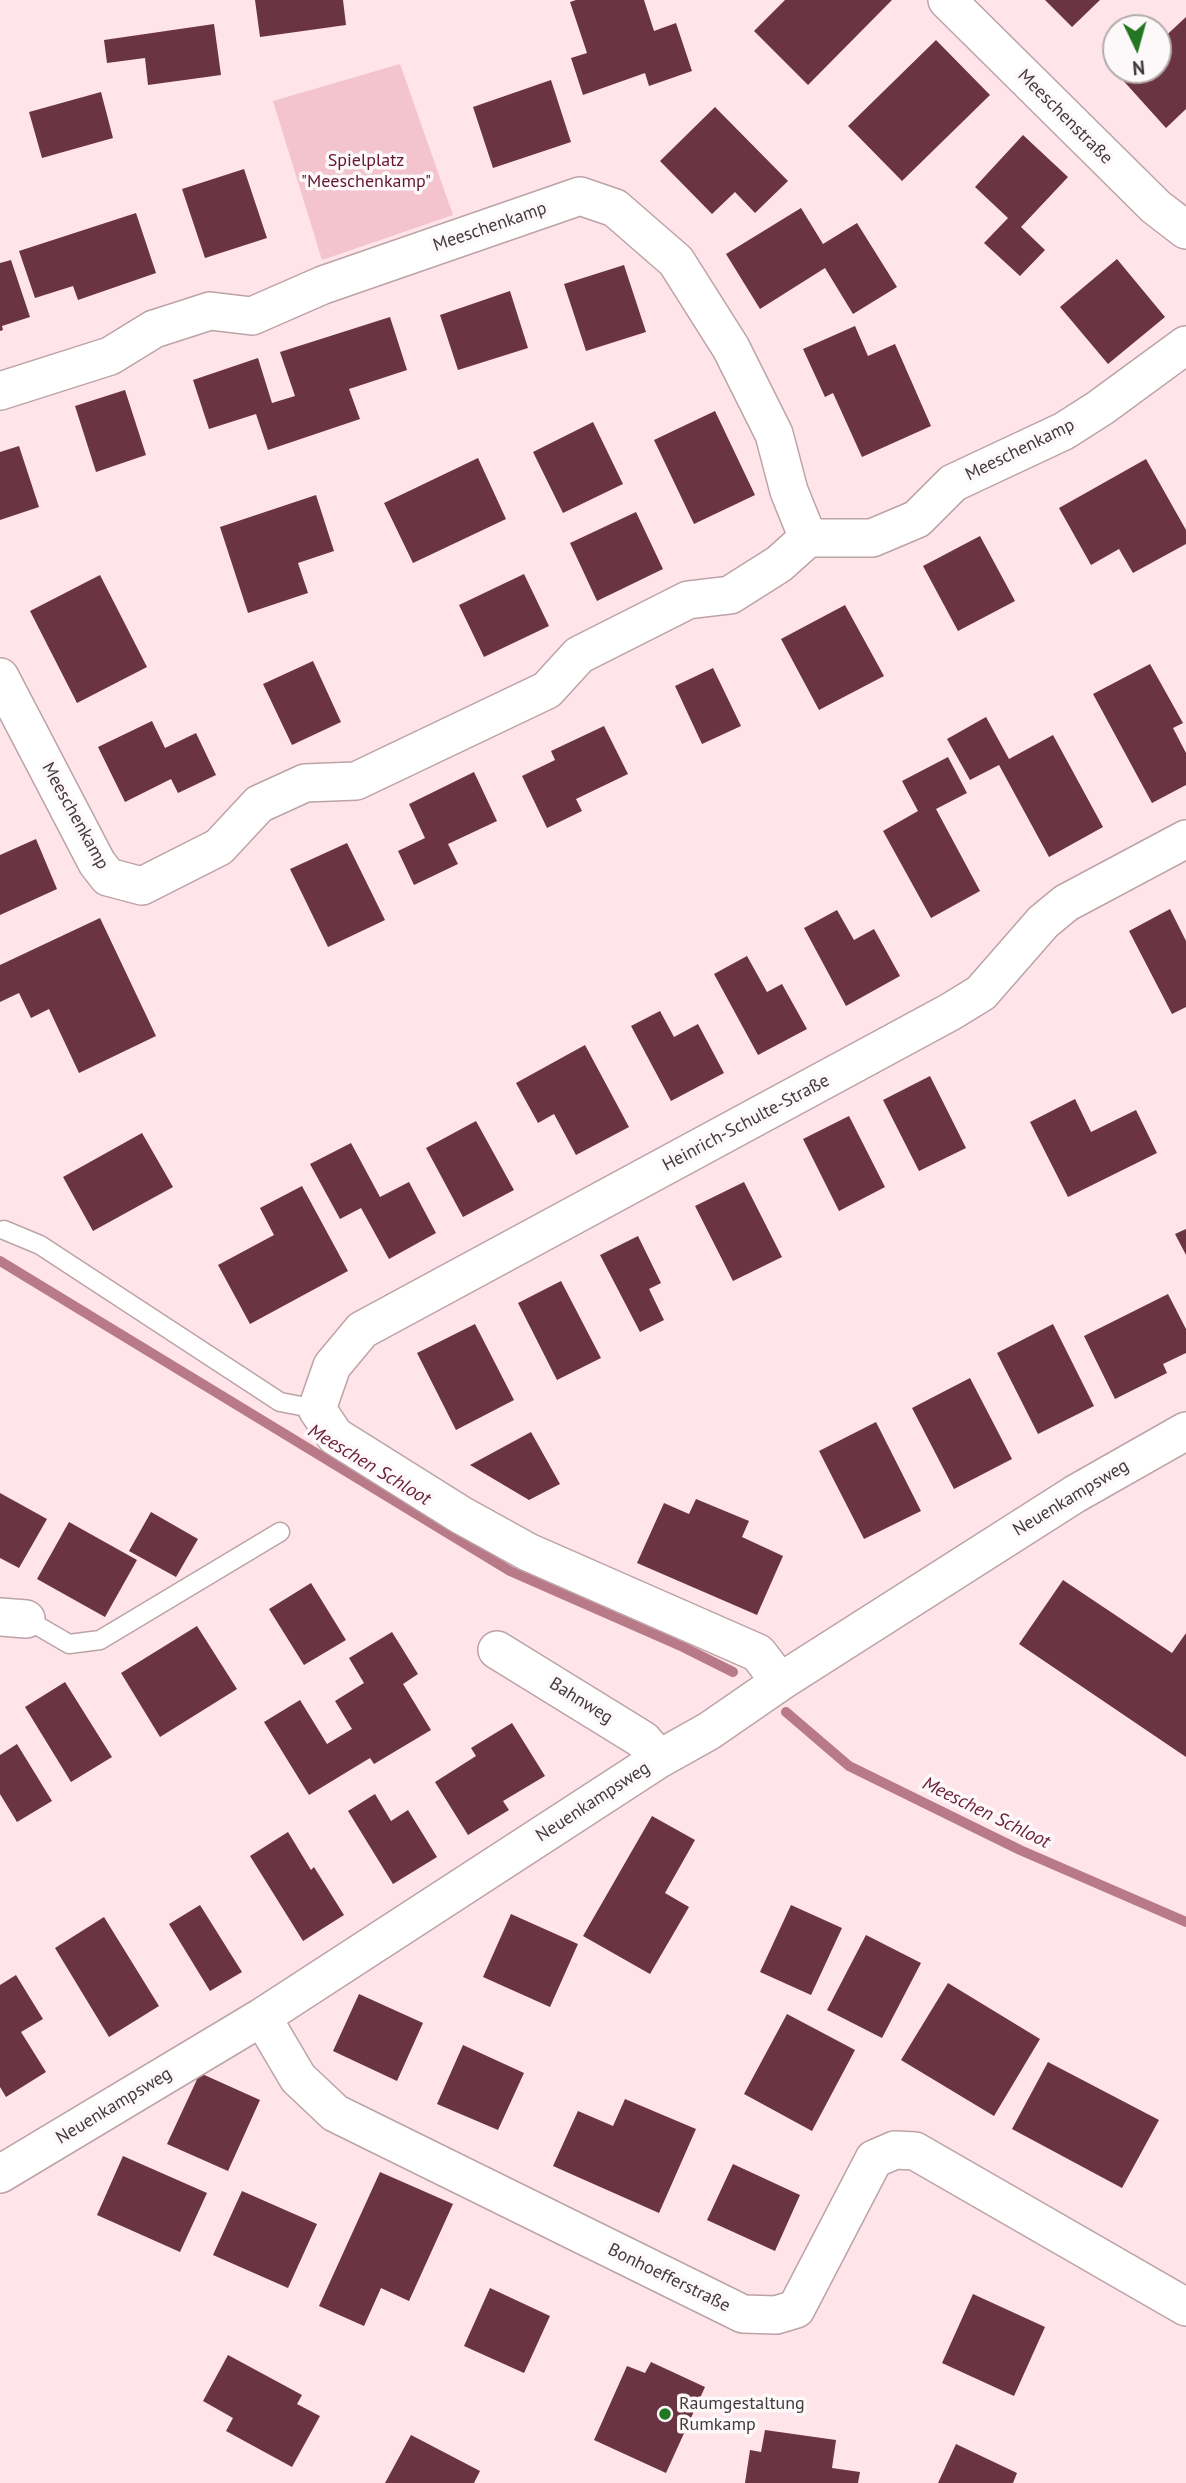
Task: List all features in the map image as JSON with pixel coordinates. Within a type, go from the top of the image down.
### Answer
[{"type":"street","name":"Meeschenstraße","points":[[947,0],[1156,207],[1186,230]]},
{"type":"street","name":"Meeschenkamp","points":[[0,391],[110,356],[154,329],[210,312],[252,316],[323,285],[580,196],[615,208],[676,261],[730,348],[774,434],[789,491],[808,538]]},
{"type":"street","name":"Meeschenkamp","points":[[0,677],[97,863],[108,877],[142,886],[219,847],[259,804],[305,783],[356,781],[512,707],[547,690],[579,655],[688,600],[730,595],[779,564],[808,538],[872,538],[917,519],[953,483],[1064,431],[1186,345]]},
{"type":"street","name":"Heinrich-Schulte-Straße","points":[[317,1409],[332,1366],[362,1330],[950,1012],[981,993],[1043,922],[1066,904],[1186,839]]},
{"type":"street","points":[[317,1409],[335,1436],[461,1515],[528,1552],[758,1653],[780,1682]]},
{"type":"street","name":"Neuenkampsweg","points":[[0,2174],[262,2017],[659,1759],[709,1731],[780,1682],[1075,1494],[1186,1431]]},
{"type":"street","name":"Bahnweg","points":[[497,1650],[643,1740],[659,1759]]},
{"type":"street","name":"Bonhoefferstraße","points":[[262,2017],[298,2078],[335,2113],[743,2314],[776,2315],[796,2309],[874,2158],[895,2150],[915,2151],[1186,2307]]},
{"type":"lane","points":[[4,1230],[40,1245],[280,1402],[317,1409]]},
{"type":"lane","points":[[13,1618],[69,1644],[100,1640],[280,1532]]},
{"type":"green space","name":"Spielplatz \"Meeschenkamp\"","points":[[400,64],[453,215],[322,260],[273,101]]},
{"type":"building","points":[[255,0],[343,0],[346,25],[260,37]]},
{"type":"building","points":[[644,0],[654,31],[676,23],[692,71],[649,86],[645,73],[583,95],[571,58],[587,53],[570,2]]},
{"type":"building","points":[[785,0],[892,0],[808,85],[754,31]]},
{"type":"building","points":[[1045,0],[1100,0],[1072,27]]},
{"type":"building","points":[[1186,17],[1186,109],[1166,128],[1126,84],[1172,84],[1172,30]]},
{"type":"building","points":[[214,24],[221,75],[148,85],[145,58],[107,63],[104,40]]},
{"type":"building","points":[[936,40],[990,95],[902,181],[848,126]]},
{"type":"building","points":[[551,80],[571,142],[493,168],[473,107]]},
{"type":"building","points":[[101,92],[113,138],[42,158],[29,112]]},
{"type":"building","points":[[715,107],[788,181],[755,213],[735,192],[712,214],[660,161]]},
{"type":"building","points":[[1023,135],[1068,177],[1021,227],[1045,250],[1020,276],[984,243],[1008,218],[975,187]]},
{"type":"building","points":[[244,169],[267,238],[205,258],[182,189]]},
{"type":"building","points":[[801,208],[823,244],[857,223],[897,287],[853,314],[825,268],[760,309],[726,254]]},
{"type":"building","points":[[136,213],[156,273],[78,300],[73,286],[35,298],[19,251]]},
{"type":"building","points":[[1117,259],[1165,317],[1108,364],[1060,307]]},
{"type":"building","points":[[11,260],[30,317],[2,326],[3,330],[0,331],[0,263]]},
{"type":"building","points":[[624,265],[646,332],[586,351],[564,284]]},
{"type":"building","points":[[510,291],[528,348],[458,370],[440,315]]},
{"type":"building","points":[[390,317],[407,370],[349,389],[360,419],[268,450],[256,414],[209,429],[193,380],[258,358],[272,403],[295,396],[280,352]]},
{"type":"building","points":[[855,326],[868,356],[895,344],[931,426],[862,457],[833,393],[825,397],[803,349]]},
{"type":"building","points":[[125,390],[146,455],[96,472],[75,406]]},
{"type":"building","points":[[715,411],[755,495],[694,524],[654,440]]},
{"type":"building","points":[[593,422],[623,484],[563,513],[533,452]]},
{"type":"building","points":[[19,446],[39,507],[0,520],[0,452]]},
{"type":"building","points":[[478,458],[506,519],[413,563],[384,503]]},
{"type":"building","points":[[1146,459],[1186,530],[1186,544],[1133,573],[1119,549],[1091,565],[1059,508]]},
{"type":"building","points":[[316,495],[334,551],[298,563],[308,593],[248,613],[220,527]]},
{"type":"building","points":[[636,512],[663,569],[597,601],[570,543]]},
{"type":"building","points":[[980,536],[1015,601],[958,631],[923,566]]},
{"type":"building","points":[[524,574],[549,626],[484,657],[459,605]]},
{"type":"building","points":[[100,575],[147,667],[77,703],[30,611]]},
{"type":"building","points":[[845,605],[884,676],[819,710],[781,639]]},
{"type":"building","points":[[313,661],[341,722],[292,745],[263,684]]},
{"type":"building","points":[[1150,664],[1183,723],[1173,728],[1186,753],[1186,785],[1152,803],[1093,694]]},
{"type":"building","points":[[713,668],[741,726],[702,744],[675,686]]},
{"type":"building","points":[[986,717],[1009,759],[1053,735],[1103,827],[1049,857],[999,765],[970,780],[947,739]]},
{"type":"building","points":[[152,721],[165,748],[196,733],[216,775],[178,793],[171,779],[125,802],[98,747]]},
{"type":"building","points":[[604,726],[628,774],[576,799],[582,811],[547,828],[522,776],[555,760],[551,751]]},
{"type":"building","points":[[948,757],[967,793],[936,809],[980,891],[931,918],[883,831],[918,811],[902,781]]},
{"type":"building","points":[[474,772],[497,821],[448,844],[458,864],[414,885],[398,851],[425,838],[409,804]]},
{"type":"building","points":[[36,839],[57,889],[0,915],[0,855]]},
{"type":"building","points":[[347,843],[385,920],[328,947],[290,869]]},
{"type":"building","points":[[1170,909],[1186,941],[1186,1007],[1172,1014],[1129,931]]},
{"type":"building","points":[[837,910],[854,940],[874,929],[900,976],[846,1006],[804,928]]},
{"type":"building","points":[[100,918],[156,1036],[79,1073],[49,1009],[31,1018],[19,993],[0,1002],[0,965]]},
{"type":"building","points":[[747,956],[767,992],[782,984],[807,1029],[758,1055],[714,974]]},
{"type":"building","points":[[660,1011],[674,1037],[698,1024],[724,1073],[671,1101],[631,1026]]},
{"type":"building","points":[[585,1045],[629,1127],[576,1155],[554,1114],[538,1123],[516,1083]]},
{"type":"building","points":[[930,1076],[966,1148],[919,1171],[883,1100]]},
{"type":"building","points":[[1075,1099],[1091,1132],[1136,1110],[1157,1153],[1068,1197],[1030,1122]]},
{"type":"building","points":[[849,1116],[885,1187],[839,1211],[803,1139]]},
{"type":"building","points":[[476,1121],[514,1190],[463,1217],[426,1148]]},
{"type":"building","points":[[142,1133],[173,1187],[93,1231],[63,1177]]},
{"type":"building","points":[[351,1143],[380,1197],[409,1182],[436,1233],[389,1259],[361,1208],[340,1219],[310,1164]]},
{"type":"building","points":[[744,1182],[782,1257],[733,1281],[695,1206]]},
{"type":"building","points":[[302,1186],[348,1271],[250,1324],[218,1265],[274,1235],[260,1208]]},
{"type":"building","points":[[1186,1229],[1186,1255],[1175,1234]]},
{"type":"building","points":[[638,1236],[661,1283],[649,1289],[664,1320],[640,1332],[600,1255]]},
{"type":"building","points":[[561,1281],[601,1358],[557,1380],[518,1303]]},
{"type":"building","points":[[1168,1294],[1186,1329],[1186,1353],[1163,1364],[1167,1373],[1115,1399],[1084,1336]]},
{"type":"building","points":[[475,1324],[514,1400],[456,1430],[417,1353]]},
{"type":"building","points":[[1053,1324],[1094,1406],[1038,1434],[997,1353]]},
{"type":"building","points":[[970,1378],[1012,1459],[954,1489],[912,1408]]},
{"type":"building","points":[[876,1422],[921,1511],[864,1539],[819,1451]]},
{"type":"building","points":[[531,1432],[560,1484],[529,1500],[470,1465]]},
{"type":"building","points":[[0,1493],[47,1519],[19,1568],[0,1558]]},
{"type":"building","points":[[696,1499],[749,1521],[742,1537],[783,1556],[757,1615],[637,1563],[664,1503],[689,1514]]},
{"type":"building","points":[[151,1512],[198,1539],[176,1577],[129,1551]]},
{"type":"building","points":[[69,1522],[137,1560],[105,1617],[37,1579]]},
{"type":"building","points":[[1063,1580],[1172,1653],[1186,1633],[1186,1757],[1019,1644]]},
{"type":"building","points":[[311,1583],[346,1640],[304,1665],[269,1609]]},
{"type":"building","points":[[197,1626],[237,1689],[160,1737],[121,1673]]},
{"type":"building","points":[[392,1632],[418,1674],[403,1684],[431,1730],[374,1764],[370,1758],[309,1795],[264,1722],[300,1700],[327,1744],[352,1729],[335,1701],[364,1683],[349,1658]]},
{"type":"building","points":[[65,1682],[112,1757],[71,1782],[25,1707]]},
{"type":"building","points":[[512,1723],[545,1776],[503,1801],[509,1810],[468,1835],[435,1782],[476,1756],[471,1748]]},
{"type":"building","points":[[17,1744],[52,1801],[17,1822],[0,1794],[0,1755]]},
{"type":"building","points":[[375,1794],[391,1821],[408,1810],[437,1857],[393,1884],[348,1811]]},
{"type":"building","points":[[652,1816],[695,1840],[665,1893],[689,1907],[650,1974],[583,1936]]},
{"type":"building","points":[[288,1832],[311,1870],[314,1867],[344,1915],[303,1941],[250,1856]]},
{"type":"building","points":[[200,1905],[242,1972],[210,1991],[169,1924]]},
{"type":"building","points":[[791,1905],[842,1928],[811,1995],[760,1972]]},
{"type":"building","points":[[511,1914],[578,1944],[550,2007],[483,1977]]},
{"type":"building","points":[[104,1917],[159,2006],[109,2037],[55,1948]]},
{"type":"building","points":[[866,1935],[921,1963],[882,2038],[827,2010]]},
{"type":"building","points":[[16,1975],[43,2019],[21,2032],[46,2072],[6,2097],[0,2087],[0,1985]]},
{"type":"building","points":[[948,1983],[1040,2039],[994,2116],[901,2060]]},
{"type":"building","points":[[359,1994],[423,2023],[397,2081],[333,2051]]},
{"type":"building","points":[[787,2014],[855,2050],[812,2131],[744,2094]]},
{"type":"building","points":[[463,2045],[524,2073],[498,2130],[437,2104]]},
{"type":"building","points":[[1048,2062],[1159,2120],[1122,2188],[1012,2129]]},
{"type":"building","points":[[200,2073],[260,2100],[228,2171],[167,2144]]},
{"type":"building","points":[[625,2099],[696,2129],[659,2213],[553,2166],[578,2111],[613,2126]]},
{"type":"building","points":[[123,2156],[207,2193],[180,2252],[97,2215]]},
{"type":"building","points":[[733,2164],[800,2195],[775,2251],[707,2220]]},
{"type":"building","points":[[380,2172],[453,2204],[409,2301],[381,2288],[364,2326],[319,2306]]},
{"type":"building","points":[[242,2191],[317,2224],[288,2288],[213,2255]]},
{"type":"building","points":[[490,2288],[550,2316],[524,2373],[464,2346]]},
{"type":"building","points":[[973,2294],[1045,2327],[1014,2396],[942,2363]]},
{"type":"building","points":[[228,2355],[302,2395],[297,2404],[320,2416],[292,2467],[226,2431],[233,2418],[203,2401]]},
{"type":"building","points":[[651,2362],[705,2387],[666,2473],[594,2440],[627,2366],[645,2373]]},
{"type":"building","points":[[765,2430],[836,2440],[832,2468],[860,2472],[858,2483],[745,2483],[750,2450],[761,2452]]},
{"type":"building","points":[[411,2435],[480,2471],[474,2483],[385,2483]]},
{"type":"building","points":[[956,2444],[1017,2473],[1013,2483],[938,2483]]},
{"type":"waterway","name":"Meeschen Schloot","points":[[0,1261],[510,1571],[683,1647],[733,1672]]},
{"type":"waterway","name":"Meeschen Schloot","points":[[786,1712],[849,1766],[1020,1850],[1186,1922]]},
{"type":"place","name":"Raumgestaltung Rumkamp","points":[[665,2414]]}]
